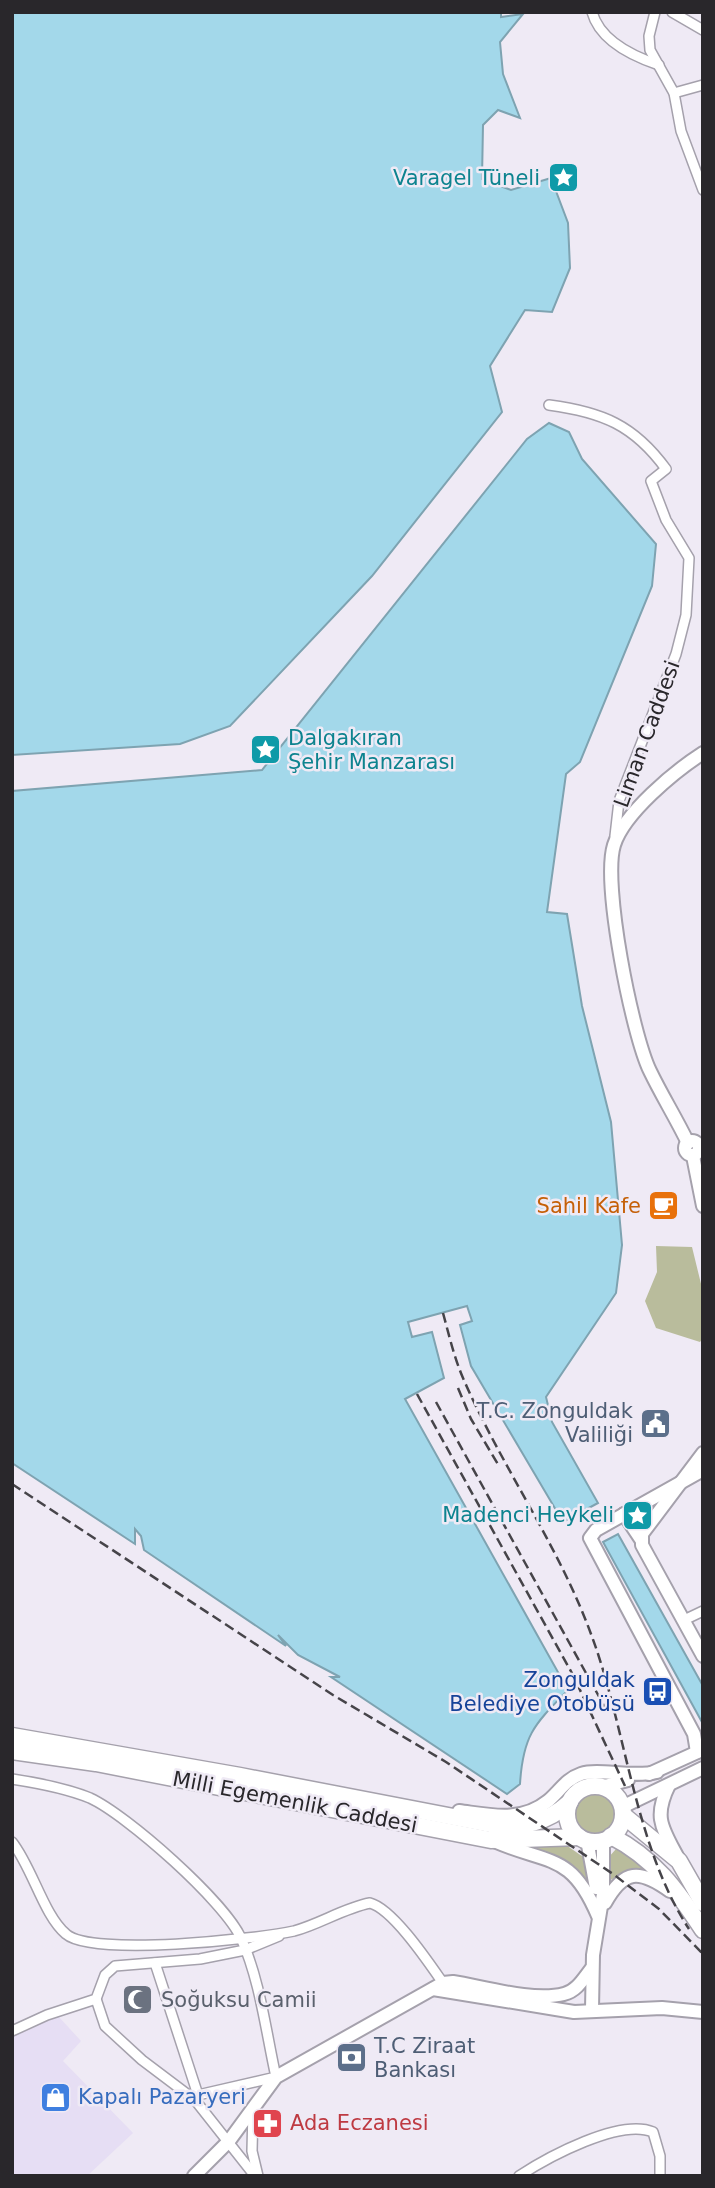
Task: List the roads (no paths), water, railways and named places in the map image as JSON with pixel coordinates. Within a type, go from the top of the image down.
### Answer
[{"type":"highway","name":"Milli Egemenlik Caddesi","points":[[12,1736],[430,1811],[480,1823],[517,1827],[549,1819],[583,1788],[601,1787]]},
{"type":"highway","name":"Milli Egemenlik Caddesi","points":[[12,1751],[96,1763],[491,1840],[595,1838]]},
{"type":"highway","points":[[601,1787],[614,1794],[622,1811],[679,1861],[703,1903]]},
{"type":"highway","points":[[570,1801],[567,1817],[595,1838],[636,1849],[685,1901],[703,1930]]},
{"type":"highway","points":[[595,1838],[621,1823],[622,1811]]},
{"type":"street","points":[[592,12],[596,28],[633,57],[659,65]]},
{"type":"street","points":[[654,12],[649,36],[650,50],[674,93],[681,131],[703,190]]},
{"type":"street","points":[[673,12],[703,30]]},
{"type":"street","points":[[674,93],[703,85]]},
{"type":"street","name":"Liman Caddesi","points":[[549,405],[582,409],[622,425],[650,447],[666,469],[651,481],[666,520],[689,558],[686,615],[676,654],[620,801],[614,845],[615,917],[634,1019],[649,1070],[696,1148],[703,1206]]},
{"type":"street","points":[[614,845],[641,805],[674,772],[703,753]]},
{"type":"street","points":[[642,1541],[642,1534],[703,1453]]},
{"type":"street","points":[[601,1787],[657,1772],[700,1751],[694,1734],[590,1538],[596,1530],[703,1470]]},
{"type":"street","points":[[619,1517],[642,1541],[703,1656]]},
{"type":"street","points":[[684,1620],[703,1611]]},
{"type":"street","points":[[622,1811],[699,1770]]},
{"type":"street","points":[[430,1811],[517,1816],[548,1801],[560,1788],[581,1774],[593,1772],[640,1776],[657,1772]]},
{"type":"street","points":[[12,1779],[90,1798],[118,1817],[161,1851],[206,1894],[233,1923],[241,1938],[276,2077],[229,2141],[194,2176]]},
{"type":"street","points":[[669,1785],[661,1802],[659,1817],[679,1861]]},
{"type":"street","points":[[592,2009],[592,1968],[598,1916],[595,1838]]},
{"type":"street","points":[[491,1840],[553,1860],[568,1868],[588,1891],[598,1916]]},
{"type":"street","points":[[12,1842],[28,1864],[55,1923],[75,1940],[181,1946],[293,1931]]},
{"type":"street","points":[[598,1916],[616,1884],[629,1876],[652,1878],[685,1901]]},
{"type":"street","points":[[256,2176],[197,2098],[142,2060],[105,2025],[96,1999],[105,1975],[115,1966],[177,1963],[245,1950],[364,1904],[379,1905],[438,1986],[573,2012],[592,2009],[662,2008],[703,2012]]},
{"type":"street","points":[[155,1963],[197,2098]]},
{"type":"street","points":[[538,1996],[565,1994],[578,1986],[592,1968]]},
{"type":"street","points":[[197,2098],[276,2077],[438,1986],[453,1982],[538,1996],[592,2009]]},
{"type":"street","points":[[12,2031],[47,2015],[96,1999]]},
{"type":"street","points":[[253,2109],[252,2151],[256,2176]]},
{"type":"street","points":[[519,2176],[544,2160],[586,2142],[627,2129],[653,2132],[660,2156],[660,2176]]},
{"type":"water","points":[[12,12],[501,12],[501,17],[523,14],[500,42],[503,74],[520,118],[498,110],[483,125],[482,179],[511,190],[551,178],[568,223],[570,268],[552,312],[525,310],[490,366],[502,412],[372,576],[230,726],[180,744],[12,755]]},
{"type":"water","points":[[549,423],[569,432],[582,459],[656,544],[652,586],[580,762],[566,774],[547,912],[567,914],[582,1006],[611,1122],[622,1245],[616,1293],[546,1397],[552,1422],[598,1503],[563,1522],[471,1366],[460,1325],[472,1321],[467,1306],[408,1322],[412,1337],[432,1332],[444,1378],[405,1399],[568,1690],[533,1731],[524,1753],[520,1784],[507,1794],[331,1677],[340,1677],[298,1655],[278,1635],[286,1646],[144,1550],[141,1536],[135,1529],[135,1544],[12,1463],[12,791],[262,770],[527,439]]},
{"type":"water","points":[[618,1534],[703,1686],[703,1724],[603,1542]]},
{"type":"railway","points":[[443,1313],[454,1354],[478,1411],[578,1601],[603,1670],[655,1861],[670,1896],[689,1929]]},
{"type":"railway","points":[[458,1388],[471,1419],[499,1466]]},
{"type":"railway","points":[[417,1394],[573,1675],[625,1786]]},
{"type":"railway","points":[[436,1402],[607,1711]]},
{"type":"railway","points":[[12,1484],[333,1695],[446,1762],[613,1874],[659,1909],[703,1954]]},
{"type":"place","name":"Varagel Tüneli","points":[[563,178]]},
{"type":"place","name":"Dalgakıran Şehir Manzarası","points":[[265,750]]},
{"type":"place","name":"Sahil Kafe","points":[[664,1206]]},
{"type":"place","name":"T.C. Zonguldak Valiliği","points":[[656,1423]]},
{"type":"place","name":"Madenci Heykeli","points":[[637,1515]]},
{"type":"place","name":"Zonguldak Belediye Otobüsü","points":[[658,1692]]},
{"type":"place","name":"Soğuksu Camii","points":[[138,2000]]},
{"type":"place","name":"T.C Ziraat Bankası","points":[[351,2058]]},
{"type":"place","name":"Kapalı Pazaryeri","points":[[55,2097]]},
{"type":"place","name":"Ada Eczanesi","points":[[267,2123]]}]
